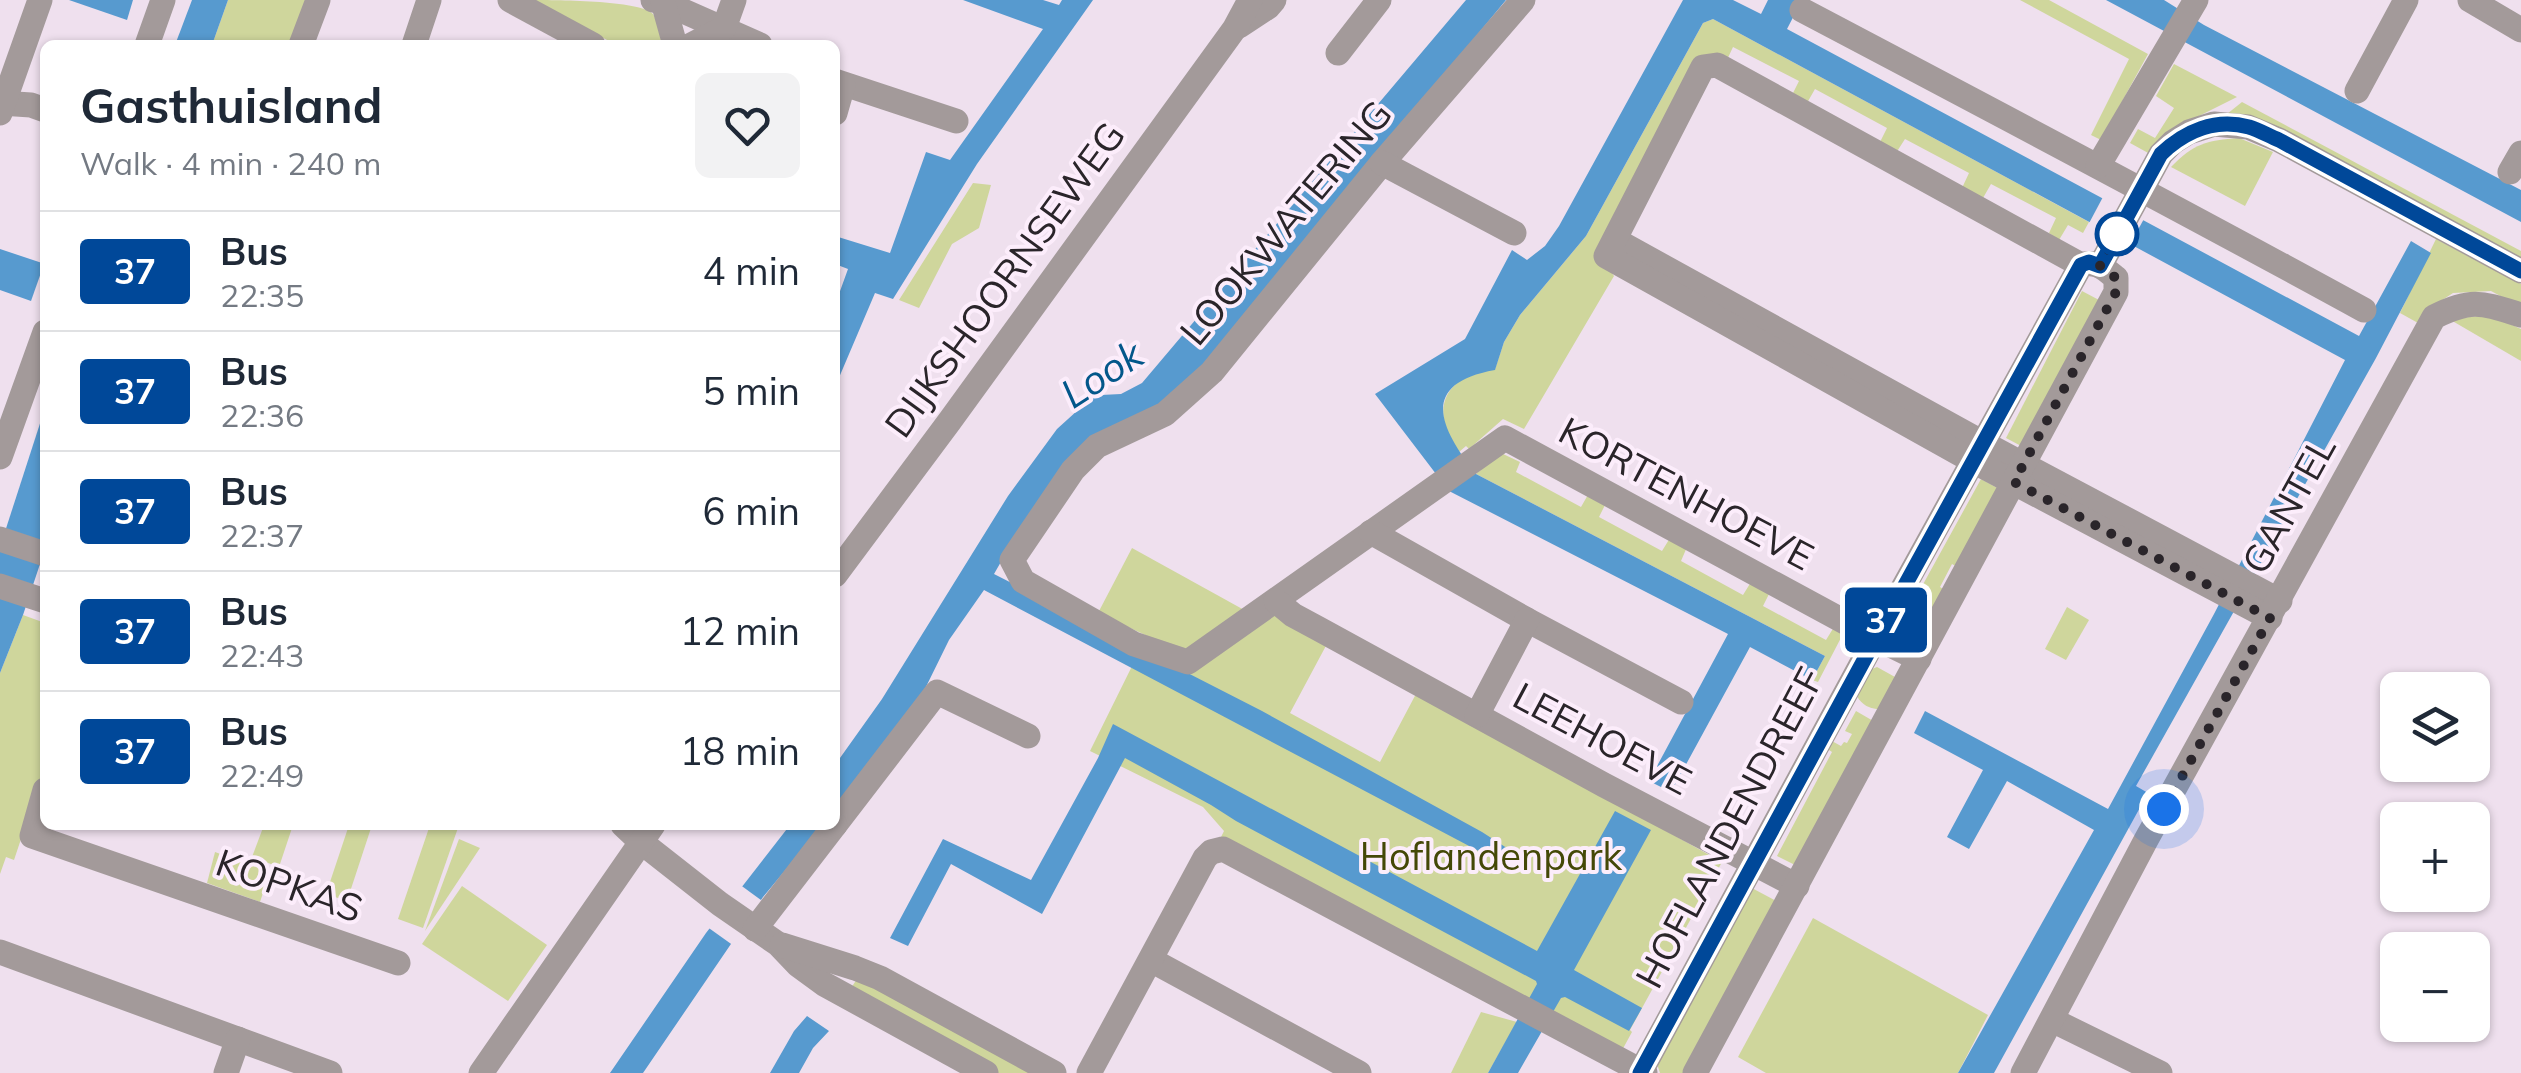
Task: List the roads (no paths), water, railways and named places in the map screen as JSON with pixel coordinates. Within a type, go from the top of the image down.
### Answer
[{"type":"street","points":[[40,0],[1,106],[40,108]]},
{"type":"street","points":[[149,40],[163,0]]},
{"type":"street","points":[[303,40],[318,0]]},
{"type":"street","points":[[416,40],[429,0]]},
{"type":"street","points":[[510,0],[584,40]]},
{"type":"street","points":[[701,40],[724,28],[734,0]]},
{"type":"street","name":"DIJKSHOORNSEWEG","points":[[840,568],[1235,28],[1250,0]]},
{"type":"street","name":"DIJKSHOORNSEWEG","points":[[1235,28],[1274,0]]},
{"type":"street","points":[[1338,53],[1379,0]]},
{"type":"street","name":"LOOKWATERING","points":[[1276,600],[1188,662],[1134,644],[1023,581],[1012,560],[1073,470],[1097,446],[1165,414],[1212,372],[1382,163],[1523,0]]},
{"type":"street","points":[[2357,91],[2406,0]]},
{"type":"street","points":[[2470,0],[2521,30]]},
{"type":"street","points":[[658,1],[749,40]]},
{"type":"street","points":[[658,1],[673,40]]},
{"type":"street","points":[[2098,166],[2193,5]]},
{"type":"street","points":[[1802,10],[2098,166],[2136,199],[2364,310]]},
{"type":"street","points":[[1695,1073],[1797,886],[1918,659],[2019,473],[2116,292],[2116,278],[2097,259],[1717,65],[1703,67],[1611,248],[1978,452],[2019,473],[2268,606]]},
{"type":"street","points":[[840,99],[956,121]]},
{"type":"street","points":[[2136,199],[2161,154],[2189,132],[2214,124],[2248,127],[2521,271]]},
{"type":"street","points":[[1382,163],[1514,233]]},
{"type":"street","name":"HOFLANDENDREEF","points":[[1642,1072],[1978,452],[2136,199]]},
{"type":"street","name":"GANTEL","points":[[2034,1070],[2052,1020],[2268,606],[2434,318],[2456,306],[2483,304],[2521,315]]},
{"type":"street","points":[[0,457],[40,346]]},
{"type":"street","name":"KORTENHOEVE","points":[[1372,532],[1505,438],[1918,659]]},
{"type":"street","points":[[1276,600],[1372,532]]},
{"type":"street","name":"LEEHOEVE","points":[[1372,532],[1681,702]]},
{"type":"street","points":[[0,539],[40,552]]},
{"type":"street","points":[[0,586],[40,599]]},
{"type":"street","name":"LEEHOEVE","points":[[1276,600],[1292,615],[1797,886]]},
{"type":"street","name":"LEEHOEVE","points":[[1477,715],[1527,620]]},
{"type":"street","points":[[840,818],[936,692],[1028,736]]},
{"type":"street","name":"KOPKAS","points":[[40,808],[32,836],[398,964]]},
{"type":"street","points":[[752,927],[831,830]]},
{"type":"street","points":[[481,1073],[639,831],[720,904],[778,944],[798,965],[844,996],[986,1073]]},
{"type":"street","points":[[1088,1073],[1205,858],[1224,848],[1642,1072]]},
{"type":"street","points":[[778,944],[855,968],[1054,1073]]},
{"type":"street","points":[[0,952],[330,1073]]},
{"type":"street","points":[[1151,960],[1359,1073]]},
{"type":"street","points":[[844,996],[843,985],[855,968]]},
{"type":"street","points":[[2052,1020],[2160,1073]]},
{"type":"street","points":[[226,1073],[238,1039]]},
{"type":"water","points":[[69,0],[133,0],[127,20]]},
{"type":"water","points":[[192,0],[228,0],[214,40],[177,40]]},
{"type":"water","points":[[963,0],[1043,0],[1059,5],[1062,0],[1093,0],[977,164],[893,299],[875,293],[840,375],[840,291],[848,269],[840,266],[840,238],[890,253],[926,152],[950,160],[1043,29]]},
{"type":"water","points":[[1466,0],[1506,0],[1183,391],[1114,431],[1006,553],[994,574],[1262,711],[1482,832],[1513,852],[1516,858],[1511,865],[984,590],[949,640],[920,699],[840,803],[840,758],[882,699],[1008,496],[1057,429],[1089,400],[1121,394],[1142,383]]},
{"type":"water","points":[[1683,0],[1733,0],[1761,14],[1768,0],[1802,0],[1787,29],[2359,336],[2411,241],[2431,253],[2136,786],[2148,793],[1994,1073],[1958,1073],[2094,830],[2007,781],[1969,849],[1947,837],[1983,770],[1914,733],[1925,711],[2108,809],[2345,360],[1713,19],[1703,23],[1586,236],[1520,315],[1504,342],[1495,370],[1454,386],[1445,397],[1443,410],[1453,441],[1476,474],[1825,656],[1812,680],[1750,647],[1671,792],[1649,781],[1728,634],[1449,491],[1375,394],[1465,339],[1512,250],[1527,260],[1545,246]]},
{"type":"water","points":[[2106,0],[2164,0],[2204,25],[2521,190],[2521,222]]},
{"type":"water","points":[[0,249],[40,262],[31,301],[0,290]]},
{"type":"water","points":[[40,423],[40,564],[0,673],[0,547]]},
{"type":"water","points":[[1113,724],[1537,951],[1615,811],[1651,830],[1574,970],[1642,1008],[1629,1031],[1561,998],[1518,1073],[1488,1073],[1536,981],[1125,758],[1042,914],[951,864],[908,946],[890,938],[943,839],[1031,880]]},
{"type":"water","points":[[786,830],[819,830],[763,897],[643,1073],[610,1073],[706,933]]},
{"type":"water","points":[[807,1016],[829,1031],[813,1048],[799,1073],[770,1073],[794,1031]]},
{"type":"water label","name":"Look","points":[[1102,374]]},
{"type":"park label","name":"Hoflandenpark","points":[[1491,857]]}]
